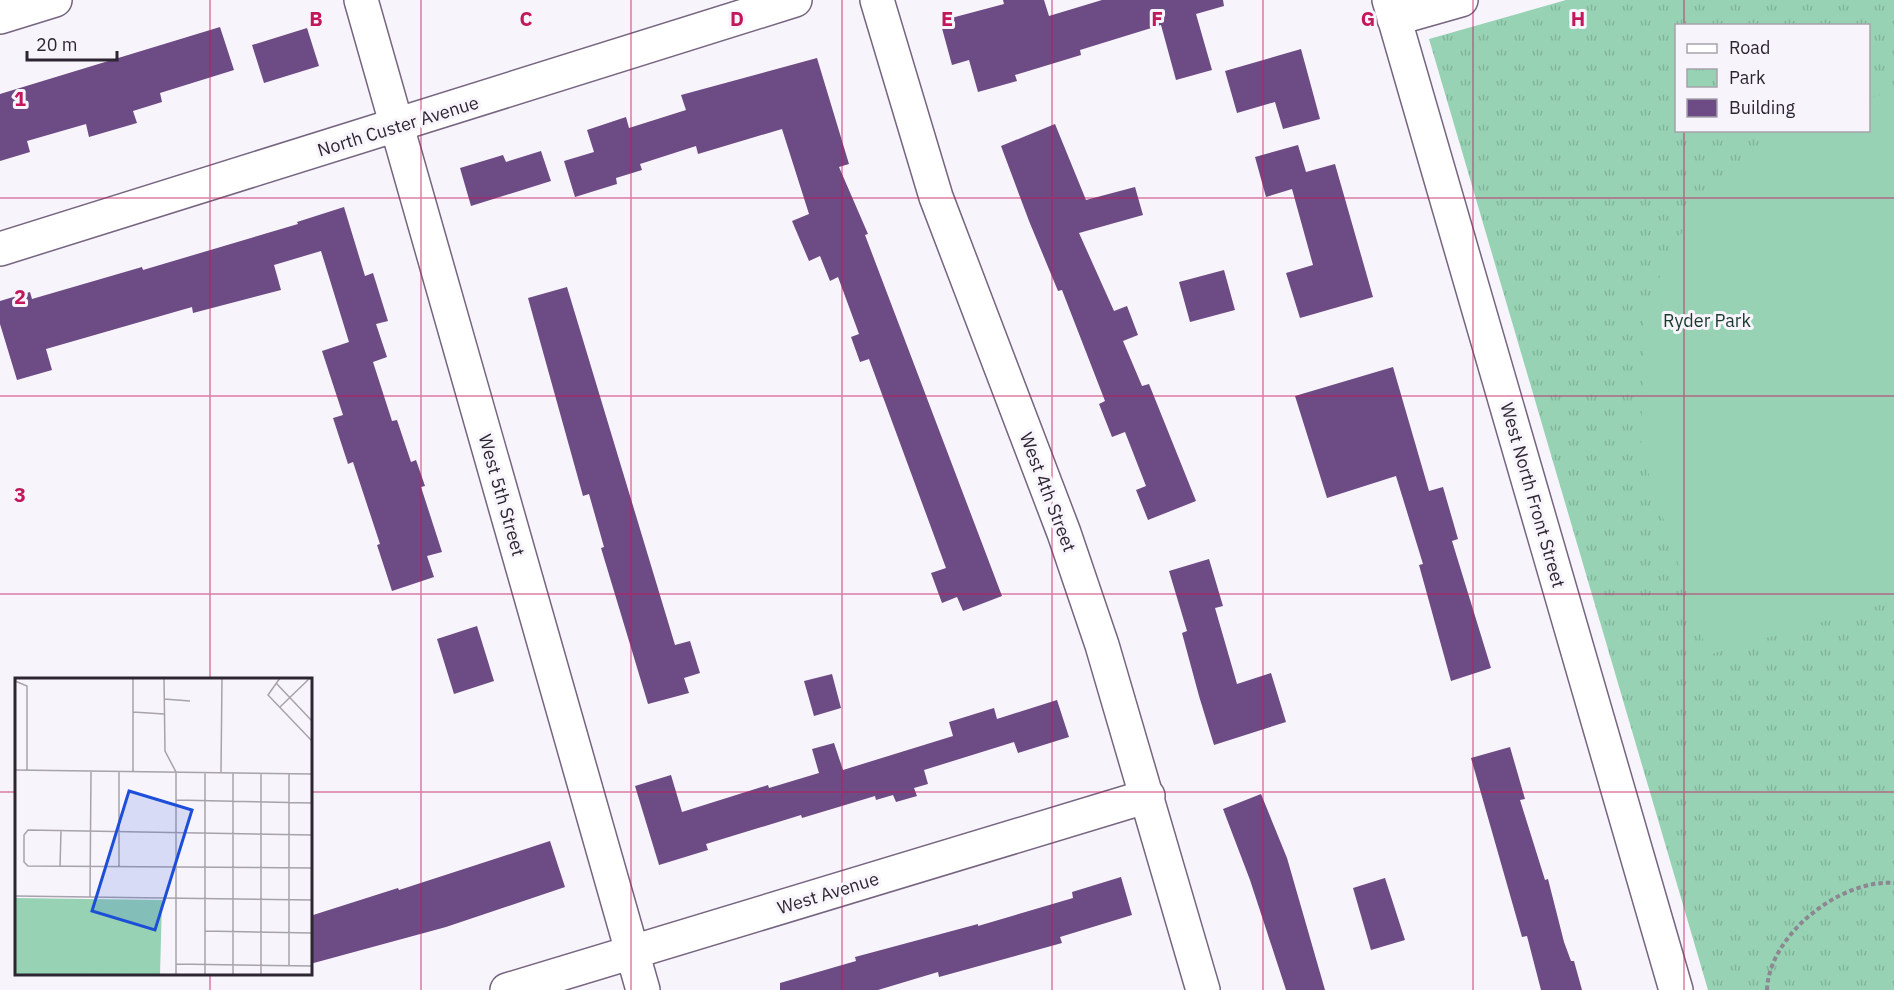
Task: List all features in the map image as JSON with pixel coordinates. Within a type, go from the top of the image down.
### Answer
[{"type":"street","points":[[0,17],[55,0]]},
{"type":"street","name":"West 5th Street","points":[[361,0],[643,990]]},
{"type":"street","name":"North Custer Avenue","points":[[0,249],[397,127],[795,0]]},
{"type":"street","name":"West 4th Street","points":[[877,0],[936,197],[1064,533],[1148,795],[1203,990]]},
{"type":"street","points":[[1392,10],[1461,0]]},
{"type":"street","name":"West North Front Street","points":[[1392,10],[1676,990]]},
{"type":"street","name":"West Avenue","points":[[507,990],[1148,795]]},
{"type":"path","points":[[1767,990],[1767,980],[1787,940],[1811,914],[1844,891],[1882,882],[1894,883]]},
{"type":"green space","name":"Ryder Park","points":[[1566,0],[1894,0],[1894,990],[1708,990],[1429,39]]},
{"type":"green space","points":[[1894,91],[1894,601],[1708,655],[1641,450],[1644,309],[1691,214],[1773,132],[1870,132],[1870,98]]},
{"type":"building","points":[[1003,0],[1044,0],[1049,16],[1102,0],[1223,0],[1224,6],[1196,14],[1212,70],[1176,80],[1161,25],[1080,50],[1081,55],[1015,75],[1017,81],[978,92],[969,60],[952,65],[940,21],[1004,4]]},
{"type":"building","points":[[220,27],[234,70],[160,93],[162,102],[133,111],[137,123],[89,137],[86,124],[27,141],[30,152],[0,161],[0,94]]},
{"type":"building","points":[[307,28],[319,66],[264,83],[252,45]]},
{"type":"building","points":[[1301,49],[1320,119],[1283,129],[1275,102],[1237,113],[1225,71]]},
{"type":"building","points":[[817,58],[849,164],[839,167],[868,234],[865,235],[1002,596],[963,611],[957,597],[942,603],[931,573],[946,568],[869,359],[860,362],[851,337],[859,334],[838,277],[830,281],[820,256],[809,261],[792,221],[809,214],[782,129],[698,154],[696,146],[640,164],[642,170],[616,178],[617,184],[575,197],[564,161],[594,152],[587,130],[626,117],[629,128],[686,110],[681,95]]},
{"type":"building","points":[[1055,124],[1086,200],[1135,187],[1143,215],[1079,233],[1114,311],[1127,306],[1138,335],[1123,341],[1142,386],[1149,384],[1196,501],[1148,520],[1136,490],[1146,486],[1125,432],[1112,437],[1099,404],[1105,401],[1062,290],[1058,291],[1029,221],[1001,146]]},
{"type":"building","points":[[1298,145],[1306,172],[1335,164],[1373,297],[1300,318],[1286,273],[1313,265],[1292,189],[1266,197],[1255,157]]},
{"type":"building","points":[[541,151],[551,181],[471,206],[460,168],[503,155],[506,162]]},
{"type":"building","points":[[344,207],[365,276],[373,273],[388,321],[376,324],[387,357],[373,362],[392,421],[397,420],[411,462],[416,460],[425,486],[421,487],[442,552],[427,556],[434,577],[392,591],[377,545],[380,544],[353,462],[348,464],[333,418],[343,415],[322,351],[349,342],[321,251],[274,265],[281,290],[193,313],[192,307],[46,349],[52,370],[17,380],[0,324],[0,301],[30,292],[32,299],[142,267],[143,270],[298,224],[297,222]]},
{"type":"building","points":[[1224,270],[1235,310],[1190,322],[1179,282]]},
{"type":"building","points":[[567,287],[675,645],[690,641],[700,673],[684,678],[689,693],[648,704],[601,548],[604,547],[589,494],[583,496],[528,298]]},
{"type":"building","points":[[1393,367],[1429,491],[1443,487],[1458,539],[1452,541],[1491,668],[1451,681],[1419,565],[1423,564],[1396,476],[1327,498],[1295,396]]},
{"type":"building","points":[[1209,559],[1223,606],[1215,608],[1237,684],[1271,673],[1286,722],[1214,745],[1182,633],[1187,631],[1169,571]]},
{"type":"building","points":[[477,626],[494,681],[454,694],[437,639]]},
{"type":"building","points":[[832,674],[841,708],[814,716],[804,681]]},
{"type":"building","points":[[1057,700],[1069,737],[1018,753],[1014,742],[924,770],[928,784],[914,788],[917,796],[896,802],[893,795],[876,800],[875,796],[802,818],[801,815],[706,844],[708,850],[659,865],[635,786],[671,775],[682,812],[768,785],[769,788],[819,773],[812,749],[834,743],[843,770],[953,736],[949,722],[994,708],[997,719]]},
{"type":"building","points":[[1510,747],[1525,799],[1520,800],[1545,880],[1548,879],[1564,942],[1571,961],[1574,961],[1582,990],[1541,990],[1527,936],[1522,937],[1471,758]]},
{"type":"building","points":[[1261,794],[1287,858],[1325,990],[1286,990],[1250,880],[1223,809]]},
{"type":"building","points":[[550,841],[565,887],[446,927],[312,963],[312,915],[398,888],[399,890]]},
{"type":"building","points":[[1121,877],[1132,915],[1060,937],[1062,943],[939,977],[938,972],[878,990],[780,990],[780,983],[856,961],[855,957],[978,924],[978,926],[1073,898],[1072,892]]},
{"type":"building","points":[[1385,878],[1405,940],[1371,950],[1353,888]]}]
